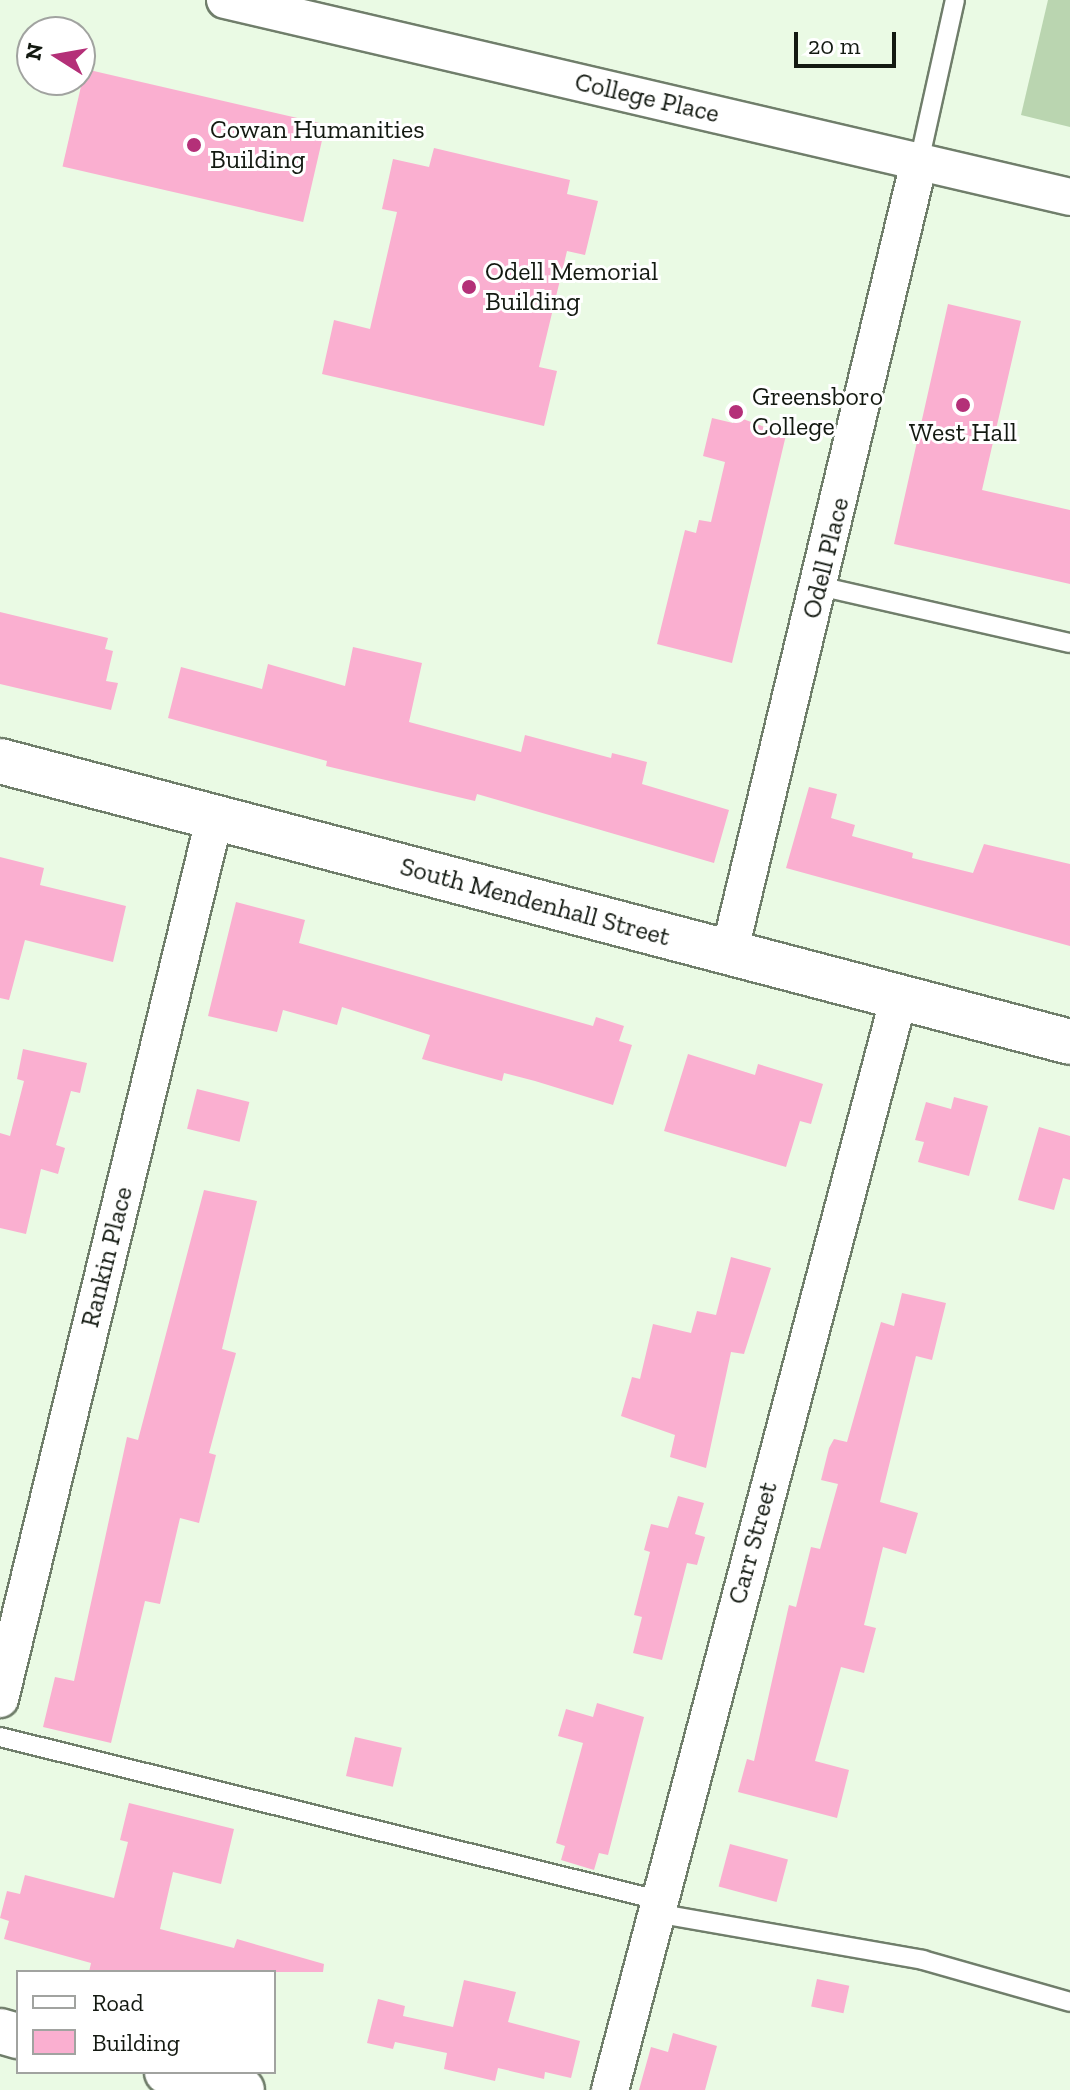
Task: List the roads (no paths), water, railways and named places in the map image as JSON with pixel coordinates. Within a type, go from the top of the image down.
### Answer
[{"type":"street","name":"College Place","points":[[225,0],[1070,197]]},
{"type":"street","name":"Odell Place","points":[[729,954],[919,162]]},
{"type":"street","name":"South Mendenhall Street","points":[[0,761],[1070,1042]]},
{"type":"street","name":"Rankin Place","points":[[0,1699],[215,816]]},
{"type":"street","name":"Carr Street","points":[[610,2090],[899,997]]},
{"type":"street","points":[[175,2074],[242,2090]]},
{"type":"lane","points":[[919,162],[955,0]]},
{"type":"lane","points":[[819,586],[1070,643]]},
{"type":"lane","points":[[0,1737],[657,1906],[908,1956],[1070,2002]]},
{"type":"place","name":"Cowan Humanities Building","points":[[194,145]]},
{"type":"place","name":"Odell Memorial Building","points":[[469,287]]},
{"type":"place","name":"West Hall","points":[[963,405]]},
{"type":"place","name":"Greensboro College","points":[[736,412]]}]
